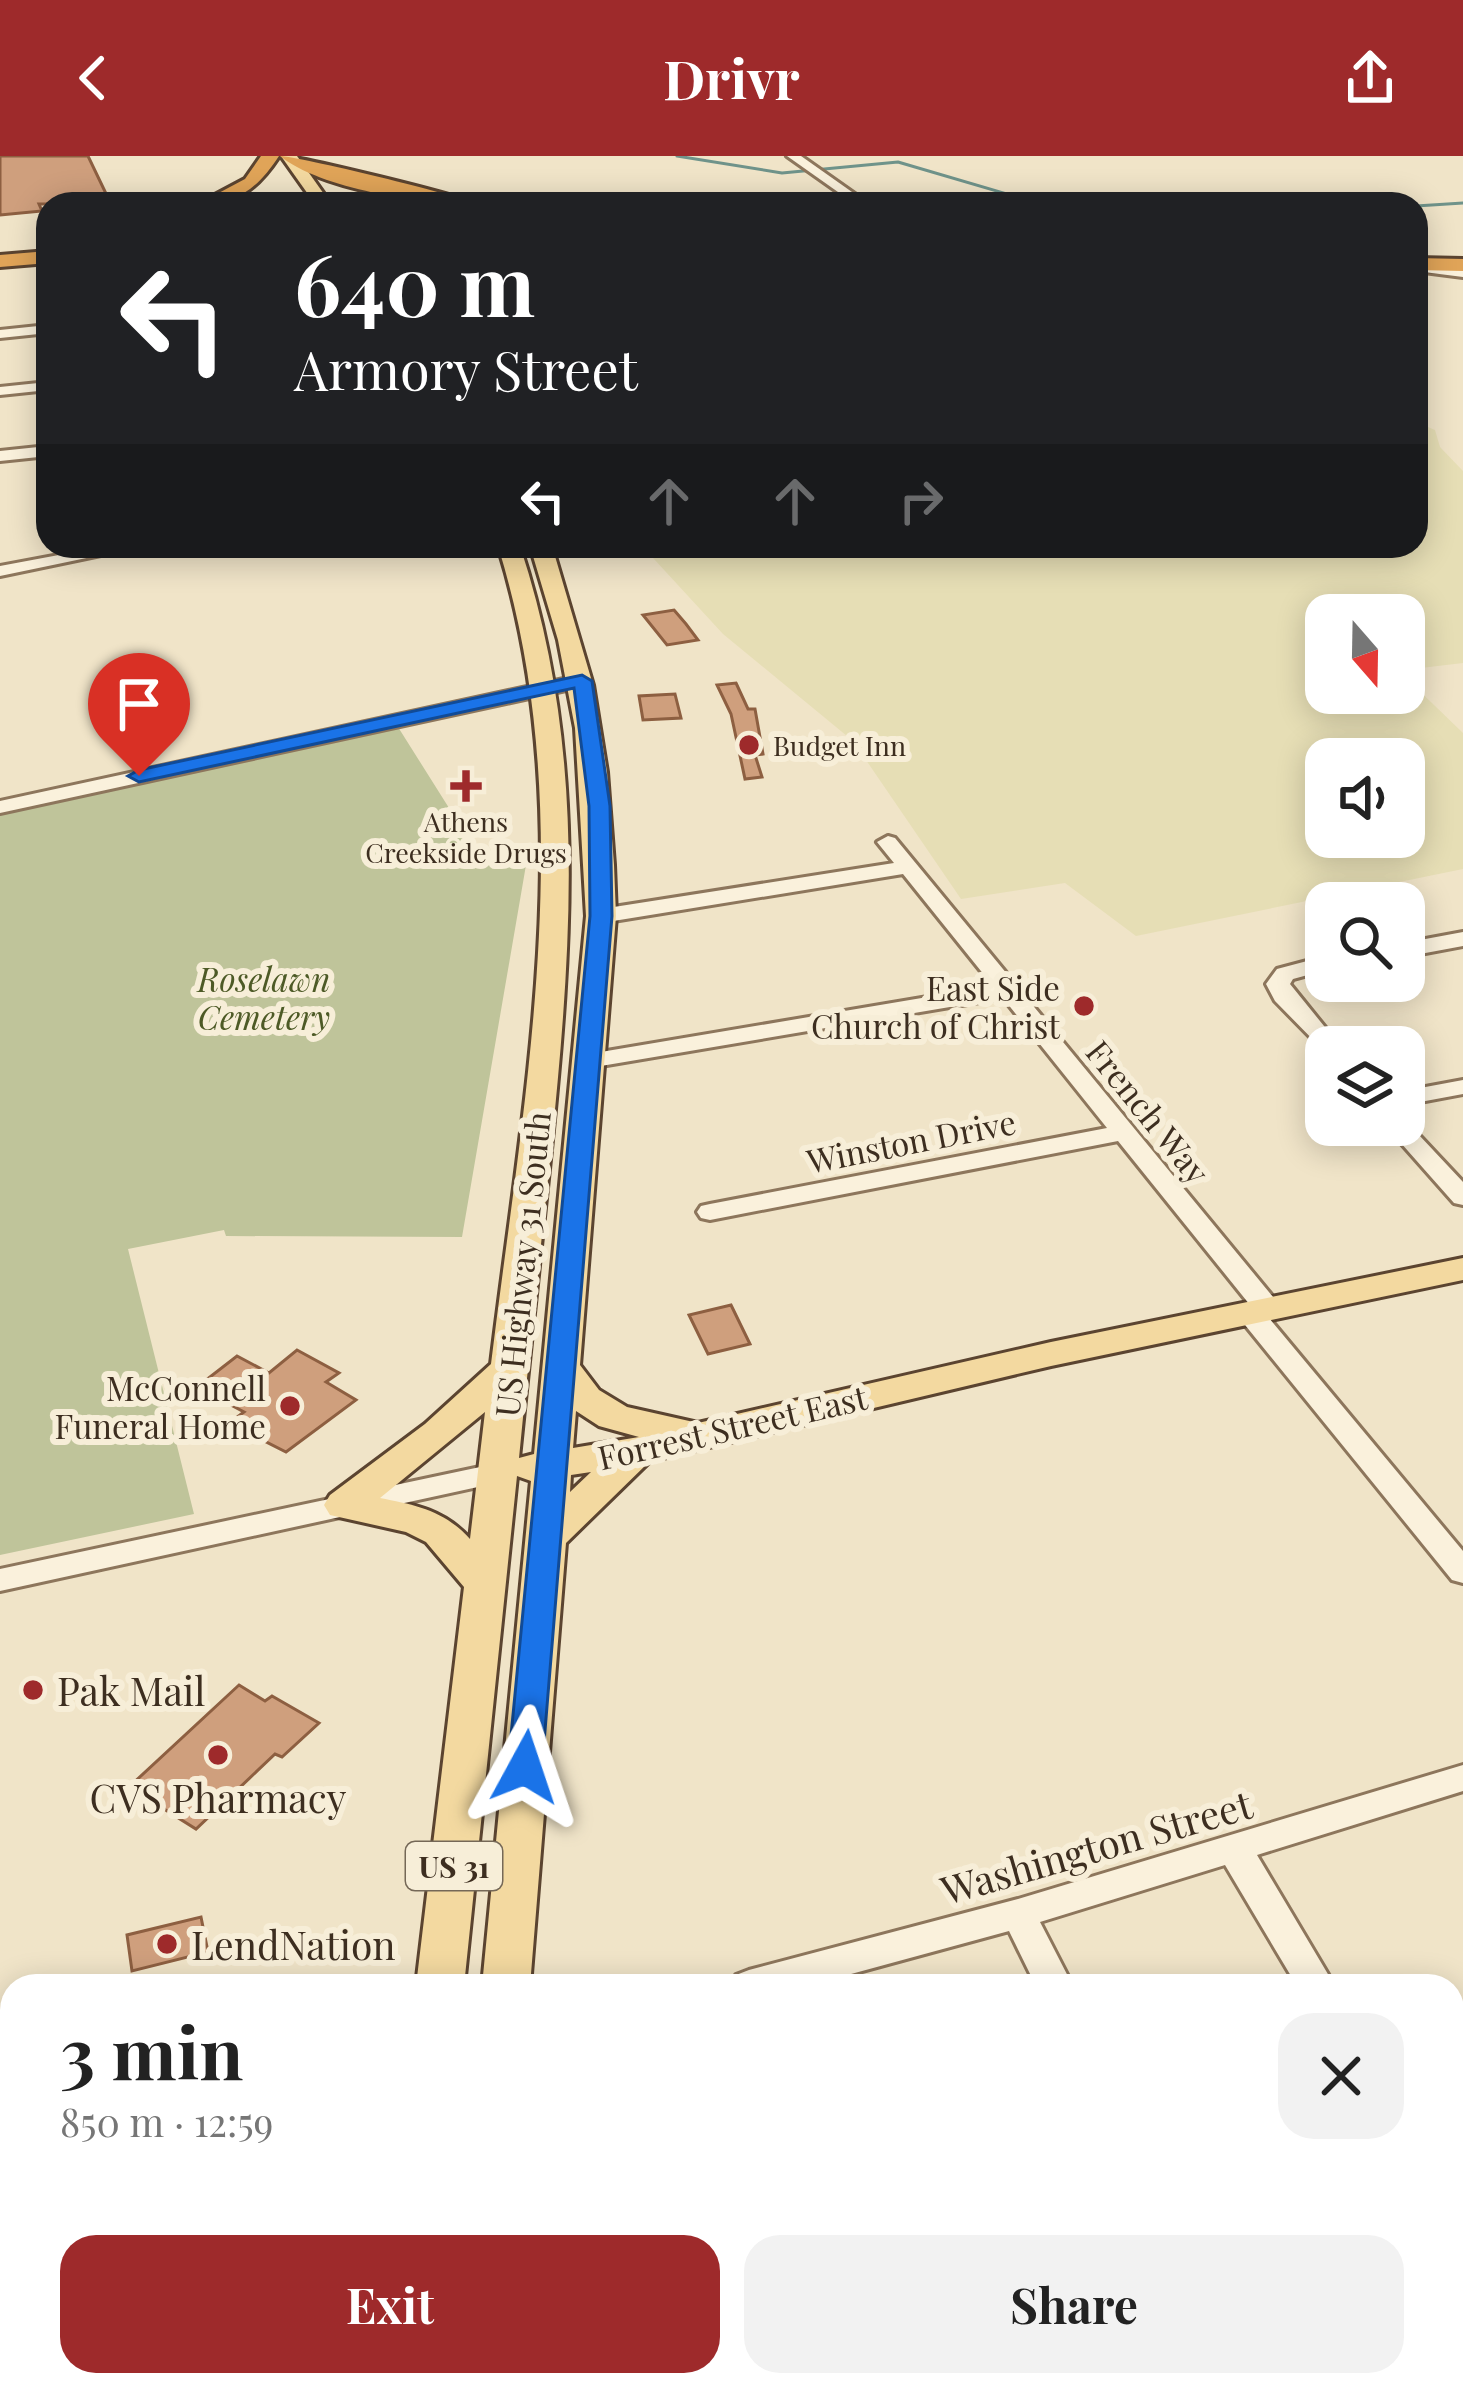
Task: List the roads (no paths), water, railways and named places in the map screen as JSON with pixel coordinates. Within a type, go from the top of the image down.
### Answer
[{"type":"highway","points":[[233,192],[252,183],[271,156]]},
{"type":"highway","points":[[289,156],[336,176],[406,192]]},
{"type":"highway","points":[[0,261],[36,258]]},
{"type":"highway","points":[[1428,267],[1463,269]]},
{"type":"main road","points":[[271,156],[296,192]]},
{"type":"main road","points":[[289,156],[314,192]]},
{"type":"main road","name":"US Highway 31 South","points":[[507,1974],[601,916],[599,806],[565,685],[538,637],[513,558]]},
{"type":"main road","name":"US Highway 31 South","points":[[441,1974],[511,1367],[520,1241],[549,1015],[565,685],[572,632],[545,558]]},
{"type":"main road","name":"Forrest Street East","points":[[499,1473],[637,1450],[1463,1269]]},
{"type":"main road","points":[[562,1366],[577,1394],[596,1409],[620,1420],[694,1435]]},
{"type":"main road","points":[[344,1505],[439,1433],[511,1367]]},
{"type":"main road","points":[[544,1540],[637,1450]]},
{"type":"main road","points":[[344,1505],[417,1520],[440,1532],[486,1585]]},
{"type":"street","points":[[796,158],[844,192]]},
{"type":"street","points":[[0,334],[36,330]]},
{"type":"street","points":[[0,391],[36,387]]},
{"type":"street","points":[[0,456],[36,452]]},
{"type":"street","points":[[0,571],[70,558]]},
{"type":"street","points":[[0,807],[565,685]]},
{"type":"street","name":"French Way","points":[[888,842],[1125,1132],[1463,1572]]},
{"type":"street","points":[[601,916],[907,867]]},
{"type":"street","points":[[1425,946],[1463,939]]},
{"type":"street","points":[[1305,969],[1285,974],[1278,984],[1310,1026]]},
{"type":"street","points":[[589,1061],[1009,990]]},
{"type":"street","points":[[1425,1094],[1463,1087]]},
{"type":"street","name":"Winston Drive","points":[[710,1212],[1125,1132]]},
{"type":"street","points":[[1416,1146],[1463,1197]]},
{"type":"street","name":"Forrest Street East","points":[[0,1580],[499,1473]]},
{"type":"street","name":"Washington Street","points":[[841,1974],[1463,1778]]},
{"type":"street","points":[[1235,1850],[1310,1974]]},
{"type":"street","points":[[1018,1915],[1048,1974]]},
{"type":"waterway","points":[[677,156],[782,173],[898,162],[1000,192]]},
{"type":"waterway","points":[[1428,205],[1463,203]]},
{"type":"place","name":"Budget Inn","points":[[749,745]]},
{"type":"place","name":"Athens Creekside Drugs","points":[[466,786]]},
{"type":"place","name":"East Side Church of Christ","points":[[1084,1006]]},
{"type":"place","name":"McConnell Funeral Home","points":[[290,1406]]},
{"type":"place","name":"Pak Mail","points":[[33,1690]]},
{"type":"place","name":"CVS Pharmacy","points":[[218,1755]]},
{"type":"place","name":"LendNation","points":[[167,1944]]},
{"type":"park label","name":"Roselawn Cemetery","points":[[264,997]]}]
